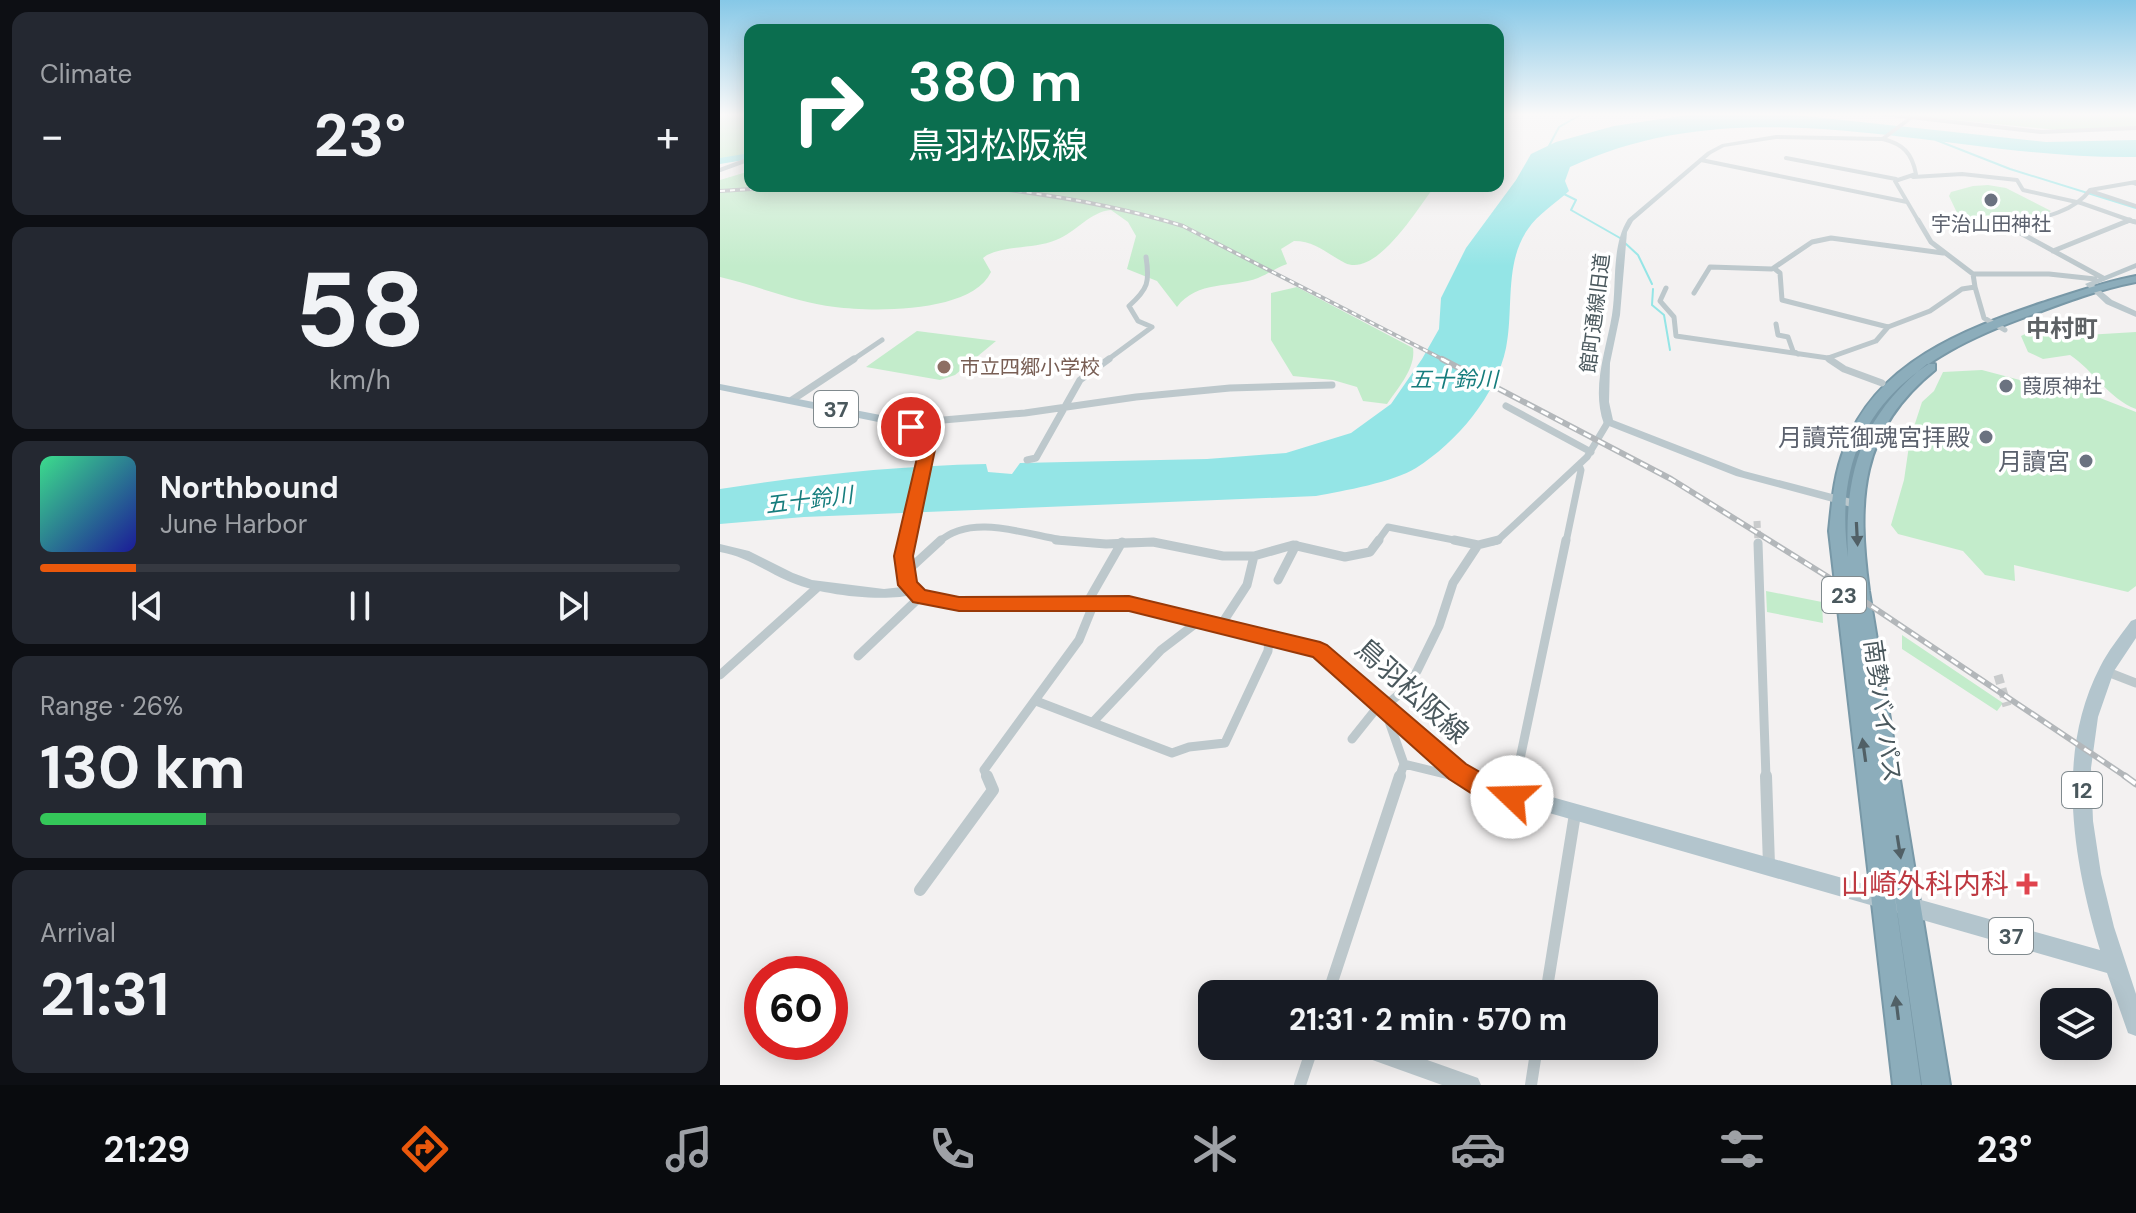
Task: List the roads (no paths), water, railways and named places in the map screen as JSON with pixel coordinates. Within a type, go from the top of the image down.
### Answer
[{"type":"highway","name":"南勢バイパス","points":[[1907,1085],[1845,608],[1846,501],[1863,457],[1894,401],[1917,378],[1948,355],[1998,327],[2097,286],[2136,279]]},
{"type":"highway","name":"南勢バイパス","points":[[2097,286],[2136,286]]},
{"type":"highway","name":"南勢バイパス","points":[[1846,501],[1936,1085]]},
{"type":"main road","name":"37","points":[[720,387],[911,427]]},
{"type":"main road","points":[[911,427],[926,437],[926,460],[903,556],[904,573],[916,594]]},
{"type":"main road","name":"鳥羽松阪線","points":[[916,594],[959,604],[1129,603],[1299,644],[1327,655],[1470,780],[1512,797],[1769,865],[1805,879],[2113,964]]},
{"type":"main road","name":"12","points":[[2113,964],[2086,846],[2082,786],[2084,746],[2090,712],[2105,671],[2136,625]]},
{"type":"main road","points":[[2113,964],[2136,1025]]},
{"type":"street","name":"館町通線旧道","points":[[1608,422],[1604,373],[1616,315],[1624,229],[1696,165]]},
{"type":"street","points":[[1724,165],[1907,202]]},
{"type":"street","points":[[1821,165],[1896,179],[1962,174],[2017,180],[2023,190],[2081,203],[2133,221]]},
{"type":"street","points":[[1913,177],[1916,174],[1914,165]]},
{"type":"street","points":[[1896,179],[1923,232],[1943,253],[1973,274],[2063,275],[2097,286],[2136,265]]},
{"type":"street","points":[[1959,217],[2004,224],[2035,221],[2081,203],[2088,192],[2135,183]]},
{"type":"street","points":[[2088,192],[2136,206]]},
{"type":"street","points":[[2053,251],[2133,221]]},
{"type":"street","points":[[2004,224],[2053,251],[2136,314]]},
{"type":"street","points":[[1775,269],[1801,247],[1827,238],[1897,250],[1943,253]]},
{"type":"street","points":[[1027,460],[1036,458],[1067,408],[1071,393],[1092,369],[1117,355],[1152,327],[1138,321],[1129,306],[1145,292],[1150,281],[1146,257]]},
{"type":"street","points":[[1694,293],[1710,267],[1775,269],[1780,273],[1782,300],[1888,327]]},
{"type":"street","points":[[1973,274],[1983,315],[1998,327]]},
{"type":"street","points":[[1666,288],[1660,301],[1674,317],[1676,336],[1828,358],[1876,341],[1888,327],[1906,316],[1932,310],[1958,290],[1975,287]]},
{"type":"street","points":[[1776,324],[1778,335],[1788,337],[1793,351],[1798,355]]},
{"type":"street","points":[[792,400],[882,340]]},
{"type":"street","points":[[1828,358],[1838,366],[1882,383]]},
{"type":"street","points":[[911,427],[932,421],[1067,408],[1136,397],[1230,388],[1332,385]]},
{"type":"street","points":[[1506,406],[1591,452]]},
{"type":"street","points":[[904,573],[948,534],[995,526],[1060,541],[1106,544],[1153,542],[1223,556],[1254,556],[1296,545],[1337,557],[1364,555],[1372,550],[1388,527],[1478,545],[1497,541],[1579,465],[1591,452],[1608,422],[1740,474],[1846,501]]},
{"type":"street","points":[[1512,797],[1581,470],[1579,465]]},
{"type":"street","points":[[920,890],[993,790],[984,770],[1079,640],[1090,603],[1122,542]]},
{"type":"street","points":[[1758,543],[1769,865]]},
{"type":"street","points":[[1278,580],[1296,545]]},
{"type":"street","points":[[1352,739],[1382,705],[1403,691],[1417,671],[1439,626],[1453,583],[1478,545]]},
{"type":"street","points":[[720,548],[745,553],[801,583],[884,594],[916,594]]},
{"type":"street","points":[[1221,625],[1247,585],[1254,556]]},
{"type":"street","points":[[720,675],[819,586]]},
{"type":"street","points":[[858,656],[916,594]]},
{"type":"street","points":[[1093,722],[1161,650],[1201,619]]},
{"type":"street","points":[[1036,701],[1172,753],[1189,747],[1225,743],[1264,661],[1269,639]]},
{"type":"street","points":[[2105,671],[2136,683]]},
{"type":"street","points":[[1333,980],[1404,764],[1382,705]]},
{"type":"street","points":[[1404,764],[1470,780]]},
{"type":"street","points":[[1548,980],[1575,814]]},
{"type":"street","points":[[1300,1085],[1308,1060]]},
{"type":"street","points":[[1400,1060],[1471,1085]]},
{"type":"street","points":[[1531,1085],[1535,1060]]},
{"type":"water","name":"五十鈴川","points":[[1525,165],[1577,165],[1570,167],[1565,181],[1569,191],[1536,219],[1520,242],[1513,271],[1506,348],[1501,366],[1484,400],[1446,445],[1416,468],[1395,478],[1316,496],[804,517],[720,524],[720,489],[753,484],[919,467],[986,464],[988,472],[1012,474],[1020,463],[1207,459],[1286,453],[1351,433],[1391,404],[1422,359],[1439,329],[1441,298],[1466,248]]},
{"type":"waterway","points":[[1999,165],[2136,208]]},
{"type":"waterway","points":[[1562,193],[1576,200],[1571,210],[1620,238]]},
{"type":"waterway","points":[[1625,243],[1638,255],[1652,284]]},
{"type":"waterway","points":[[1653,289],[1652,305],[1664,315],[1670,350]]},
{"type":"tunnel","points":[[1757,521],[1758,542]]},
{"type":"tunnel","points":[[1998,675],[2007,706]]},
{"type":"railway","points":[[720,191],[744,190]]},
{"type":"railway","points":[[1022,192],[1081,201],[1183,226],[1446,361]]},
{"type":"railway","points":[[1442,359],[1671,479],[1828,577],[2128,778]]},
{"type":"railway","points":[[2125,776],[2136,784]]},
{"type":"place","name":"宇治山田神社","points":[[1991,200]]},
{"type":"place","name":"市立四郷小学校","points":[[944,367]]},
{"type":"place","name":"葭原神社","points":[[2006,386]]},
{"type":"place","name":"月讀荒御魂宮拝殿","points":[[1986,437]]},
{"type":"place","name":"月讀宮","points":[[2086,461]]},
{"type":"place","name":"山崎外科内科","points":[[2027,884]]},
{"type":"district","name":"中村町","points":[[2062,328]]}]
